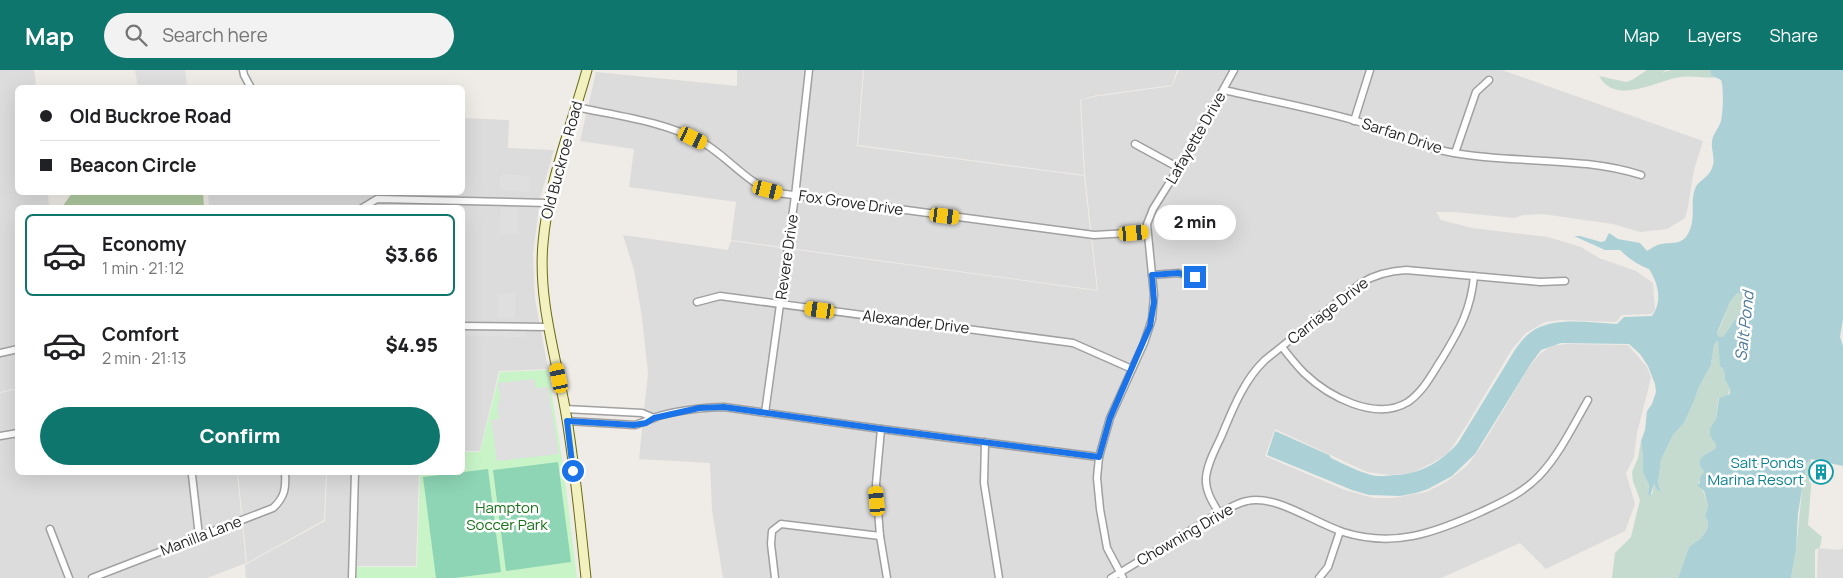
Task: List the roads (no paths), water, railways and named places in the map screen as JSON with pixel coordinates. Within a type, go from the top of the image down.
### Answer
[{"type":"main road","name":"Old Buckroe Road","points":[[586,70],[548,203],[542,258],[543,290],[548,327],[567,421],[586,578]]},
{"type":"street","points":[[243,70],[249,85]]},
{"type":"street","name":"Revere Drive","points":[[765,413],[796,196],[809,70]]},
{"type":"street","name":"Lafayette Drive","points":[[1122,575],[1108,548],[1103,529],[1097,489],[1099,457],[1110,418],[1144,343],[1152,319],[1154,302],[1146,232],[1150,213],[1179,168],[1234,70]]},
{"type":"street","points":[[1354,120],[1370,70]]},
{"type":"street","points":[[1455,153],[1476,92],[1490,80]]},
{"type":"street","name":"Sarfan Drive","points":[[1224,90],[1354,120],[1430,148],[1455,153],[1581,164],[1629,171],[1641,175]]},
{"type":"street","name":"Fox Grove Drive","points":[[576,107],[642,121],[683,133],[723,156],[755,184],[768,190],[796,196],[1094,235],[1146,232]]},
{"type":"street","points":[[1135,144],[1179,168]]},
{"type":"street","points":[[367,205],[377,199],[548,203]]},
{"type":"street","name":"Carriage Drive","points":[[1219,513],[1207,488],[1206,478],[1210,461],[1247,383],[1257,368],[1361,283],[1374,275],[1389,271],[1406,270],[1540,282],[1566,281]]},
{"type":"street","points":[[1152,275],[1178,273],[1195,277]]},
{"type":"street","points":[[1282,347],[1316,384],[1343,400],[1378,409],[1394,407],[1408,402],[1424,386],[1454,339],[1469,308],[1474,276]]},
{"type":"street","name":"Alexander Drive","points":[[697,302],[720,296],[1073,343],[1132,369]]},
{"type":"street","points":[[465,326],[548,327]]},
{"type":"street","points":[[0,353],[15,350]]},
{"type":"street","name":"Chowning Drive","points":[[1111,578],[1122,575],[1219,513],[1249,500],[1264,500],[1340,531],[1371,538],[1418,536],[1446,527],[1511,498],[1538,477],[1551,462],[1588,400]]},
{"type":"street","points":[[567,421],[634,425],[646,423],[654,418],[711,407],[1099,457]]},
{"type":"street","points":[[565,408],[642,413],[654,418]]},
{"type":"street","points":[[881,429],[876,484],[880,536],[887,578]]},
{"type":"street","points":[[0,436],[15,434]]},
{"type":"street","points":[[986,442],[984,483],[999,578]]},
{"type":"street","points":[[192,475],[199,536]]},
{"type":"street","name":"Manilla Lane","points":[[92,578],[273,508],[281,501],[284,494],[285,475]]},
{"type":"street","points":[[352,578],[355,475]]},
{"type":"street","points":[[775,578],[771,544],[772,531],[781,524],[880,536]]},
{"type":"street","points":[[50,529],[69,578]]},
{"type":"street","points":[[1319,578],[1328,567],[1340,531]]},
{"type":"water","name":"Salt Pond","points":[[1710,70],[1843,70],[1843,319],[1840,337],[1843,346],[1843,466],[1811,459],[1806,464],[1791,578],[1678,578],[1689,547],[1701,538],[1707,530],[1708,522],[1705,516],[1708,506],[1704,491],[1697,485],[1700,483],[1700,477],[1704,472],[1700,466],[1700,460],[1704,455],[1715,449],[1716,445],[1710,436],[1710,428],[1716,419],[1719,398],[1730,394],[1724,370],[1720,366],[1718,340],[1714,345],[1711,365],[1698,389],[1684,423],[1673,435],[1661,460],[1658,483],[1661,491],[1658,491],[1654,484],[1650,496],[1648,494],[1649,485],[1643,473],[1641,441],[1645,430],[1647,411],[1652,404],[1656,392],[1655,384],[1648,366],[1640,354],[1629,344],[1561,343],[1541,350],[1475,454],[1452,476],[1428,489],[1416,493],[1400,496],[1369,495],[1352,490],[1267,455],[1275,431],[1371,475],[1403,474],[1421,470],[1437,462],[1458,443],[1515,350],[1531,332],[1540,327],[1561,322],[1617,324],[1624,317],[1652,316],[1657,304],[1658,292],[1655,280],[1649,269],[1641,266],[1620,250],[1605,250],[1574,236],[1601,242],[1605,241],[1609,233],[1618,239],[1640,243],[1647,251],[1659,244],[1674,243],[1686,237],[1693,218],[1693,195],[1699,183],[1709,173],[1713,165],[1712,139],[1722,117],[1723,94],[1721,80],[1711,75]],"holes":[[[1737,293],[1742,294],[1745,299],[1743,308],[1723,337],[1719,337],[1717,333],[1730,302]]]},
{"type":"place","name":"Salt Ponds Marina Resort","points":[[1821,472]]},
{"type":"park label","name":"Hampton Soccer Park","points":[[507,516]]}]
